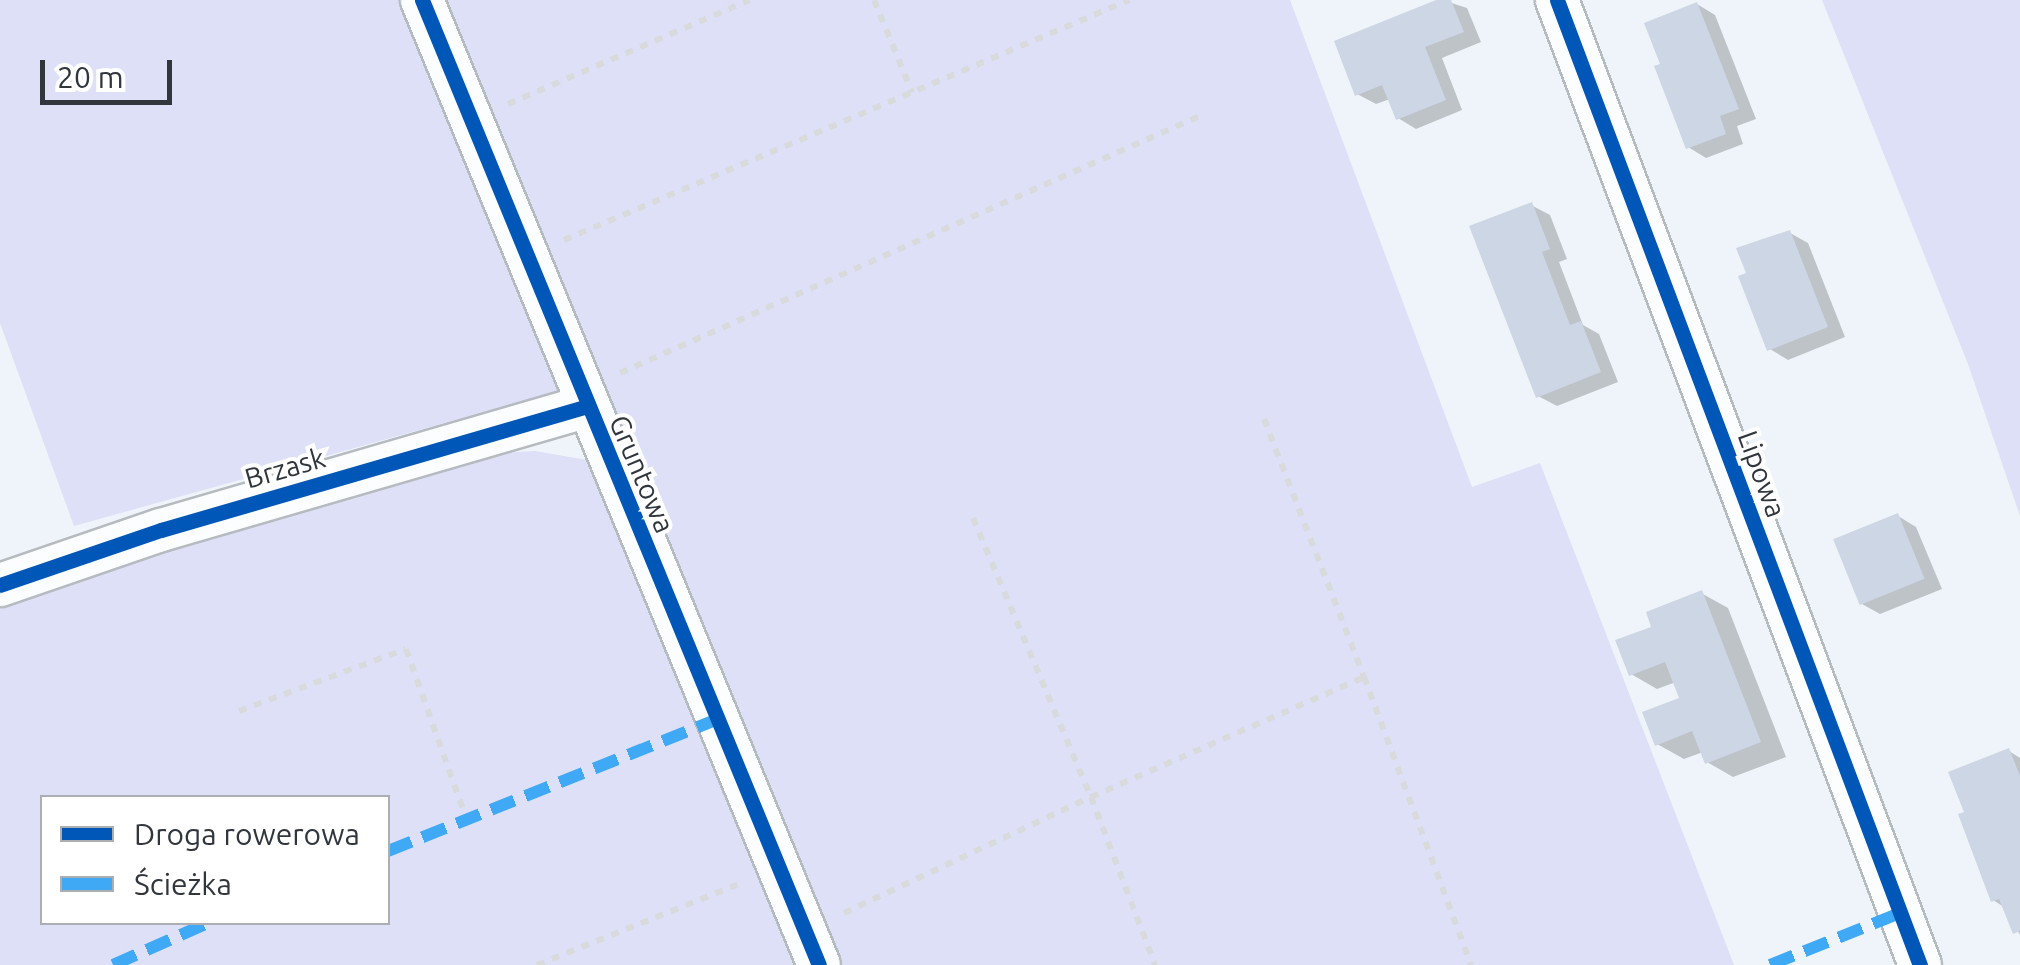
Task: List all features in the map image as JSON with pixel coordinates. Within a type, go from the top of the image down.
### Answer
[{"type":"street","name":"Gruntowa","points":[[422,0],[820,965]]},
{"type":"street","name":"Lipowa","points":[[1557,0],[1920,965]]},
{"type":"street","name":"Brzask","points":[[0,584],[583,398]]},
{"type":"path","points":[[470,120],[750,0]]},
{"type":"path","points":[[874,0],[912,92]]},
{"type":"path","points":[[526,256],[1129,0]]},
{"type":"path","points":[[583,398],[1204,114]]},
{"type":"path","points":[[1264,420],[1471,965]]},
{"type":"path","points":[[973,518],[1091,797],[1156,965]]},
{"type":"path","points":[[240,710],[406,650],[467,820]]},
{"type":"path","points":[[842,914],[1091,797],[1364,677]]},
{"type":"path","points":[[538,965],[743,882],[750,899]]},
{"type":"shaded area","points":[[0,0],[412,0],[567,389],[74,526],[0,323]]},
{"type":"shaded area","points":[[422,0],[1290,0],[1472,487],[1540,463],[1734,965],[819,965]]},
{"type":"shaded area","points":[[1822,0],[2020,0],[2020,516],[1968,364]]},
{"type":"shaded area","points":[[535,451],[587,460],[599,471],[794,965],[0,965],[0,599],[481,454]]},
{"type":"building","points":[[1436,0],[1451,0],[1464,32],[1425,47],[1446,100],[1396,120],[1382,85],[1355,96],[1334,41]]},
{"type":"building","points":[[1697,2],[1739,109],[1720,116],[1726,134],[1686,149],[1654,66],[1660,64],[1644,23]]},
{"type":"building","points":[[1532,202],[1550,249],[1542,252],[1570,325],[1581,321],[1601,372],[1536,398],[1469,226]]},
{"type":"building","points":[[1790,230],[1828,327],[1767,351],[1738,276],[1746,273],[1736,248]]},
{"type":"building","points":[[1898,513],[1925,579],[1860,605],[1833,539]]},
{"type":"building","points":[[1702,590],[1761,742],[1705,764],[1692,731],[1655,746],[1642,712],[1679,698],[1665,662],[1629,676],[1615,640],[1651,627],[1646,612]]},
{"type":"building","points":[[2009,748],[2020,776],[2020,931],[2013,934],[1999,899],[1991,902],[1958,814],[1964,812],[1948,772]]},
{"type":"marked path","points":[[390,850],[716,720]]},
{"type":"marked path","points":[[1770,965],[1900,913]]},
{"type":"marked path","points":[[113,965],[203,925]]},
{"type":"cycle path","points":[[422,0],[819,965]]},
{"type":"cycle path","points":[[1557,0],[1920,965]]},
{"type":"cycle path","points":[[0,585],[161,530],[587,406]]}]
